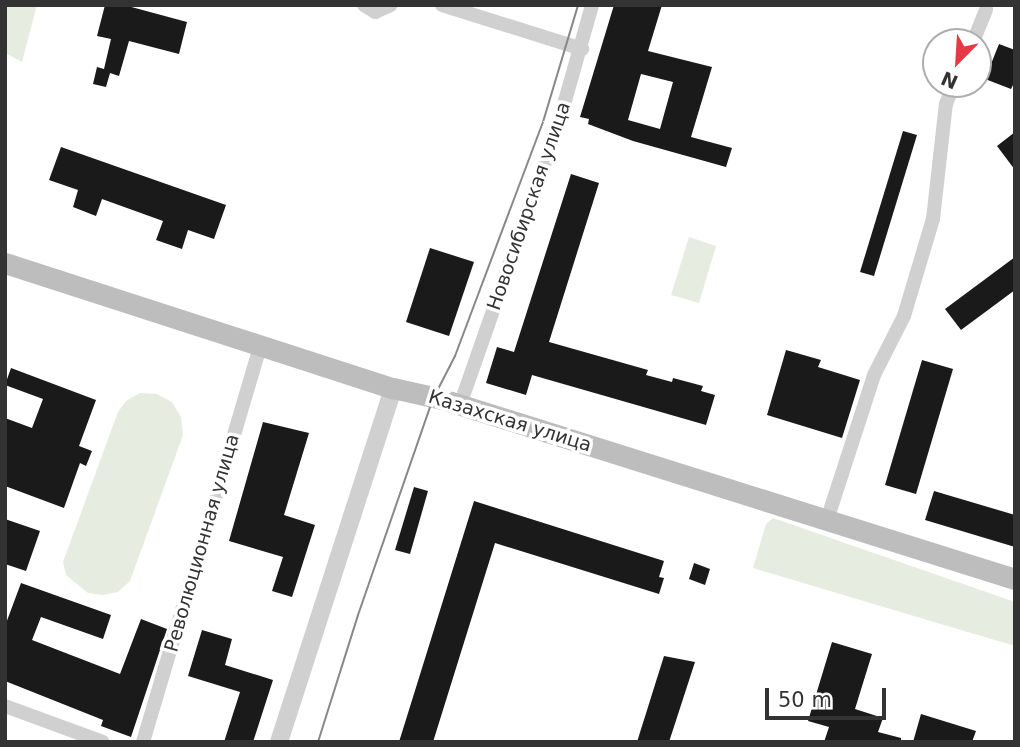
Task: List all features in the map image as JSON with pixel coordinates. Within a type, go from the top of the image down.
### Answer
[{"type":"main road","name":"Казахская улица","points":[[5,263],[393,388],[460,405],[1015,579]]},
{"type":"street","points":[[364,5],[374,12],[391,5]]},
{"type":"street","points":[[442,5],[582,49]]},
{"type":"street","name":"Новосибирская улица","points":[[460,405],[559,122],[582,49],[592,5]]},
{"type":"street","points":[[979,28],[986,9]]},
{"type":"street","points":[[827,520],[874,375],[904,316],[933,219],[948,98]]},
{"type":"street","name":"Революционная улица","points":[[143,742],[261,344]]},
{"type":"street","points":[[279,742],[393,388]]},
{"type":"street","points":[[5,706],[103,742]]},
{"type":"shaded area","points":[[5,5],[37,5],[22,62],[5,53]]},
{"type":"shaded area","points":[[689,237],[716,246],[699,303],[671,295]]},
{"type":"shaded area","points":[[140,393],[157,394],[172,402],[181,417],[183,435],[130,581],[118,592],[102,595],[88,593],[66,575],[63,562],[118,412],[126,401]]},
{"type":"shaded area","points":[[773,518],[1015,602],[1015,646],[753,568],[766,524]]},
{"type":"building","points":[[105,5],[124,5],[187,22],[179,54],[129,41],[119,76],[110,73],[106,87],[93,84],[97,67],[104,69],[111,39],[97,36]]},
{"type":"building","points":[[614,5],[662,5],[648,51],[712,67],[691,137],[732,148],[726,167],[633,141],[588,124],[589,119],[580,117]],"holes":[[[641,74],[673,82],[660,129],[628,120]]]},
{"type":"building","points":[[999,44],[1015,50],[1015,81],[1011,89],[992,82],[992,62]]},
{"type":"building","points":[[903,131],[917,135],[874,276],[860,272]]},
{"type":"building","points":[[1015,132],[1015,170],[997,146]]},
{"type":"building","points":[[61,147],[226,205],[214,239],[188,230],[182,249],[156,240],[163,221],[102,199],[96,216],[73,207],[78,190],[49,180]]},
{"type":"building","points":[[571,174],[599,183],[549,342],[648,370],[646,375],[672,382],[673,378],[703,386],[701,391],[715,395],[706,425],[532,375],[526,395],[486,383],[497,347],[514,352]]},
{"type":"building","points":[[430,248],[474,262],[449,336],[406,322]]},
{"type":"building","points":[[1015,257],[1015,290],[961,330],[945,309]]},
{"type":"building","points":[[786,350],[821,360],[818,367],[860,380],[842,438],[767,415]]},
{"type":"building","points":[[922,360],[953,369],[916,494],[885,485]]},
{"type":"building","points":[[11,368],[96,400],[79,446],[92,451],[86,466],[80,463],[64,508],[5,486],[5,418],[32,428],[43,399],[5,385]]},
{"type":"building","points":[[263,422],[309,433],[284,515],[315,525],[292,597],[272,591],[283,557],[229,541]]},
{"type":"building","points":[[414,487],[428,491],[410,554],[395,550]]},
{"type":"building","points":[[934,491],[1015,515],[1015,547],[925,520]]},
{"type":"building","points":[[474,501],[664,561],[659,577],[664,578],[659,594],[495,543],[433,742],[399,742]]},
{"type":"building","points":[[5,519],[40,531],[26,571],[5,564]]},
{"type":"building","points":[[694,563],[710,569],[705,585],[689,579]]},
{"type":"building","points":[[21,583],[111,615],[103,639],[41,617],[32,640],[120,674],[141,619],[167,629],[131,737],[101,726],[103,720],[5,681],[5,626]]},
{"type":"building","points":[[202,630],[232,639],[225,665],[273,680],[253,742],[224,742],[240,692],[188,676]]},
{"type":"building","points":[[832,642],[872,654],[855,709],[883,718],[878,732],[901,738],[901,742],[824,742],[829,727],[808,721]]},
{"type":"building","points":[[664,656],[695,662],[669,742],[637,742]]},
{"type":"building","points":[[921,714],[976,731],[972,742],[913,742]]},
{"type":"tram line","points":[[318,742],[358,615],[433,399],[455,356],[543,122],[578,5]]}]
